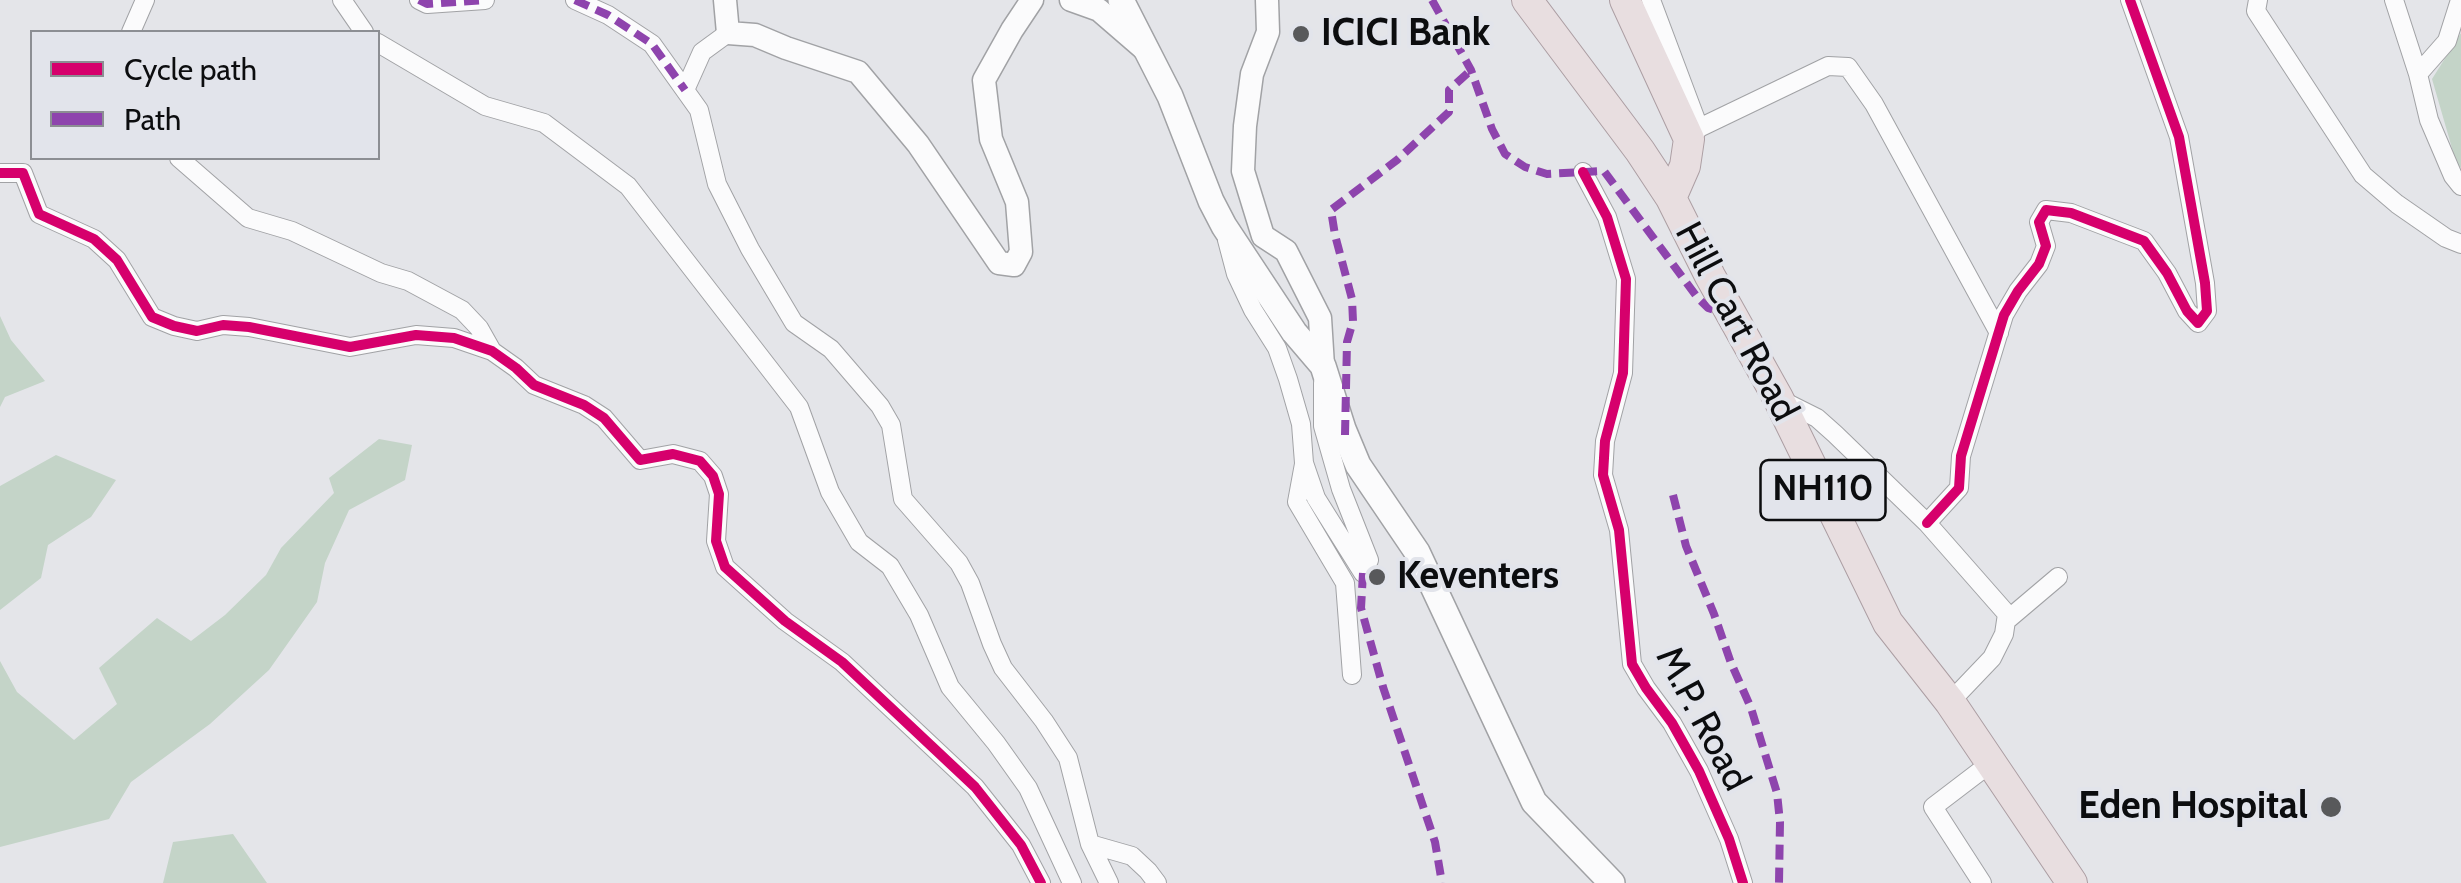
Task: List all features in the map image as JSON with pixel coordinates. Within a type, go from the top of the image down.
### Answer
[{"type":"highway","points":[[1527,0],[1673,201]]},
{"type":"highway","points":[[1626,0],[1694,133]]},
{"type":"highway","name":"Hill Cart Road","points":[[1694,133],[1673,201],[1710,276],[1778,398],[1888,623],[1950,702],[2072,883]]},
{"type":"main road","points":[[1121,0],[1170,96],[1224,226],[1294,332],[1323,366],[1358,464],[1417,552],[1534,802],[1612,883]]},
{"type":"street","points":[[132,30],[145,0]]},
{"type":"street","points":[[342,0],[363,30]]},
{"type":"street","points":[[419,0],[427,4],[485,0]]},
{"type":"street","points":[[575,0],[608,15],[652,44],[699,110],[717,184],[794,323],[830,349],[880,406],[891,426],[903,499],[959,563],[1003,668],[1068,758],[1090,844],[1109,883]]},
{"type":"street","points":[[725,0],[728,33]]},
{"type":"street","points":[[685,90],[702,52],[728,33],[755,36],[858,72],[918,144],[999,263],[1014,265],[1021,252],[1017,202],[991,140],[984,80],[1032,0]]},
{"type":"street","points":[[1071,0],[1099,10],[1149,54]]},
{"type":"street","points":[[1267,0],[1268,32],[1252,74],[1243,171],[1263,236],[1286,251],[1320,318],[1323,426],[1341,489],[1369,560],[1363,573],[1316,498],[1304,463]]},
{"type":"street","points":[[1652,0],[1694,133],[1828,66],[1848,67],[1874,104],[1999,334]]},
{"type":"street","points":[[1927,524],[1959,488],[1961,456],[2004,315],[2039,264],[2046,246],[2039,222],[2046,210],[2071,213],[2144,241],[2198,323],[2206,310],[2205,284],[2179,137],[2130,0]]},
{"type":"street","points":[[2258,0],[2256,11],[2362,176],[2396,204],[2461,244]]},
{"type":"street","points":[[2394,0],[2429,120],[2461,186]]},
{"type":"street","points":[[2418,74],[2446,41],[2460,0]]},
{"type":"street","points":[[380,45],[485,106],[544,124],[628,186],[799,408],[830,492],[860,542],[890,566],[919,615],[950,687],[1028,788],[1072,883]]},
{"type":"street","points":[[181,160],[248,218],[292,231],[381,273],[408,281],[462,310],[479,328],[492,351]]},
{"type":"street","name":"M.P. Road","points":[[1583,172],[1607,218],[1626,278],[1624,373],[1605,441],[1603,474],[1619,530],[1632,664],[1672,722],[1699,771],[1729,839],[1743,883]]},
{"type":"street","points":[[0,173],[23,173],[39,214],[94,239],[117,260],[152,318],[197,331],[222,325],[249,327],[350,347],[416,335],[454,338],[492,351],[534,385],[584,405],[604,418],[640,460],[673,454],[700,461],[713,476],[719,494],[716,541],[725,567],[786,621],[842,662],[975,786],[1020,845],[1040,883]]},
{"type":"street","points":[[1224,226],[1236,274],[1276,348],[1302,424],[1304,463],[1297,502],[1345,583],[1352,675]]},
{"type":"street","points":[[1778,398],[1817,418],[1927,524],[2006,614],[2004,634],[1992,658],[1950,702]]},
{"type":"street","points":[[2006,621],[2058,577]]},
{"type":"street","points":[[1982,883],[1933,807],[1992,762]]},
{"type":"street","points":[[1090,844],[1132,856],[1157,883]]},
{"type":"green space","points":[[2461,33],[2461,168],[2432,79]]},
{"type":"green space","points":[[0,316],[11,340],[45,381],[5,397],[0,407]]},
{"type":"green space","points":[[379,439],[412,445],[405,480],[349,510],[325,563],[317,602],[269,670],[210,724],[131,782],[109,819],[0,847],[0,661],[17,692],[74,740],[117,704],[99,668],[157,618],[191,641],[225,615],[266,575],[281,548],[334,493],[329,478]]},
{"type":"green space","points":[[56,455],[116,480],[91,517],[48,545],[41,578],[0,610],[0,486]]},
{"type":"green space","points":[[233,834],[267,883],[163,883],[173,842]]},
{"type":"marked path","points":[[419,0],[427,4],[485,0]]},
{"type":"marked path","points":[[575,0],[608,15],[652,44],[685,90]]},
{"type":"marked path","points":[[1432,0],[1471,70],[1505,154],[1525,167],[1547,174],[1604,171],[1697,297],[1708,308],[1732,316]]},
{"type":"marked path","points":[[1345,435],[1352,299],[1331,210],[1397,160],[1449,112],[1449,90],[1471,70]]},
{"type":"marked path","points":[[1673,495],[1686,546],[1751,708],[1777,793],[1779,883]]},
{"type":"marked path","points":[[1363,573],[1361,608],[1435,842],[1442,883]]},
{"type":"cycle path","points":[[1927,523],[1959,488],[1961,456],[2004,315],[2039,264],[2046,246],[2039,222],[2046,210],[2071,213],[2144,241],[2198,323],[2207,311],[2179,137],[2130,0]]},
{"type":"cycle path","points":[[1583,172],[1607,217],[1626,279],[1623,373],[1605,441],[1603,475],[1619,530],[1632,664],[1699,771],[1729,839],[1743,883]]},
{"type":"cycle path","points":[[0,173],[23,173],[39,214],[94,239],[117,260],[152,317],[197,331],[223,325],[249,327],[350,347],[416,335],[454,338],[492,351],[534,385],[584,405],[604,418],[640,460],[673,454],[700,461],[713,476],[719,494],[716,541],[725,567],[785,621],[842,662],[975,787],[1021,845],[1041,883]]},
{"type":"place","name":"ICICI Bank","points":[[1301,34]]},
{"type":"place","name":"Keventers","points":[[1377,577]]},
{"type":"place","name":"Eden Hospital","points":[[2331,807]]}]
